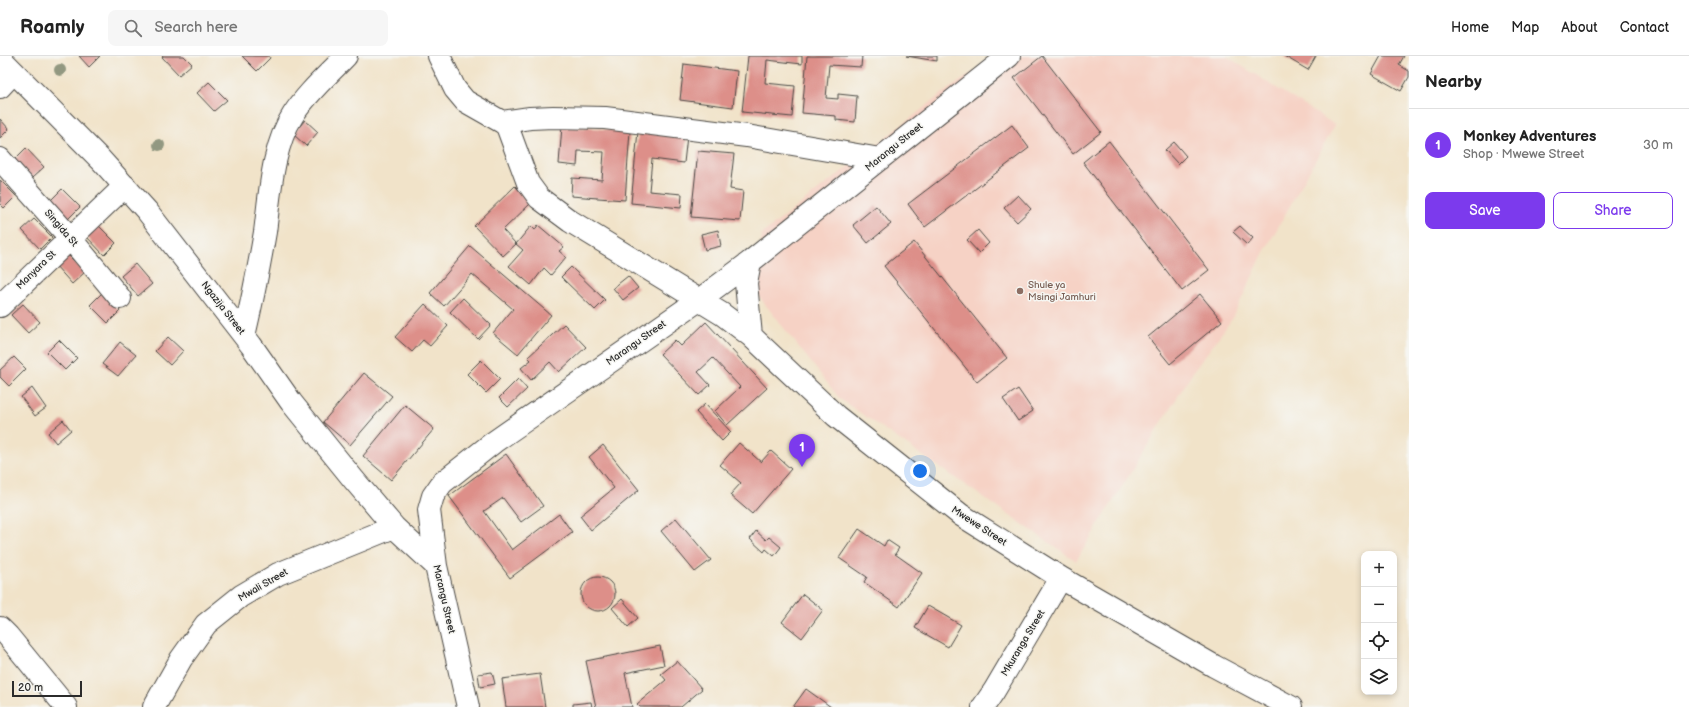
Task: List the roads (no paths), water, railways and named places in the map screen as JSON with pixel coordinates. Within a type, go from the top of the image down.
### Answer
[{"type":"street","points":[[244,336],[259,264],[276,158],[283,136],[293,115],[346,56]]},
{"type":"street","points":[[439,56],[454,89],[465,101],[502,122],[530,118],[605,118],[747,136],[880,159]]},
{"type":"street","name":"Marangu Street","points":[[468,707],[436,566],[429,510],[433,496],[442,483],[494,442],[699,300],[750,262],[1009,56]]},
{"type":"street","name":"Ngazija Street","points":[[5,72],[101,160],[147,211],[244,336],[291,402],[394,527],[436,566]]},
{"type":"street","name":"Mwewe Street","points":[[502,122],[509,131],[528,183],[539,198],[570,221],[722,314],[751,336],[836,416],[961,515],[1061,578],[1214,666],[1291,707]]},
{"type":"street","name":"Singida St","points":[[0,159],[70,238],[120,298]]},
{"type":"street","name":"Manyara St","points":[[0,306],[125,186]]},
{"type":"street","points":[[750,262],[746,283],[751,336]]},
{"type":"street","name":"Mwali Street","points":[[154,707],[181,659],[206,624],[240,596],[278,574],[394,527]]},
{"type":"street","name":"Mkuranga Street","points":[[983,707],[1061,578]]},
{"type":"street","points":[[3,635],[66,707]]},
{"type":"place","name":"Shule ya Msingi Jamhuri","points":[[1020,291]]},
{"type":"place","name":"Monkey Adventures","points":[[802,467]]}]
